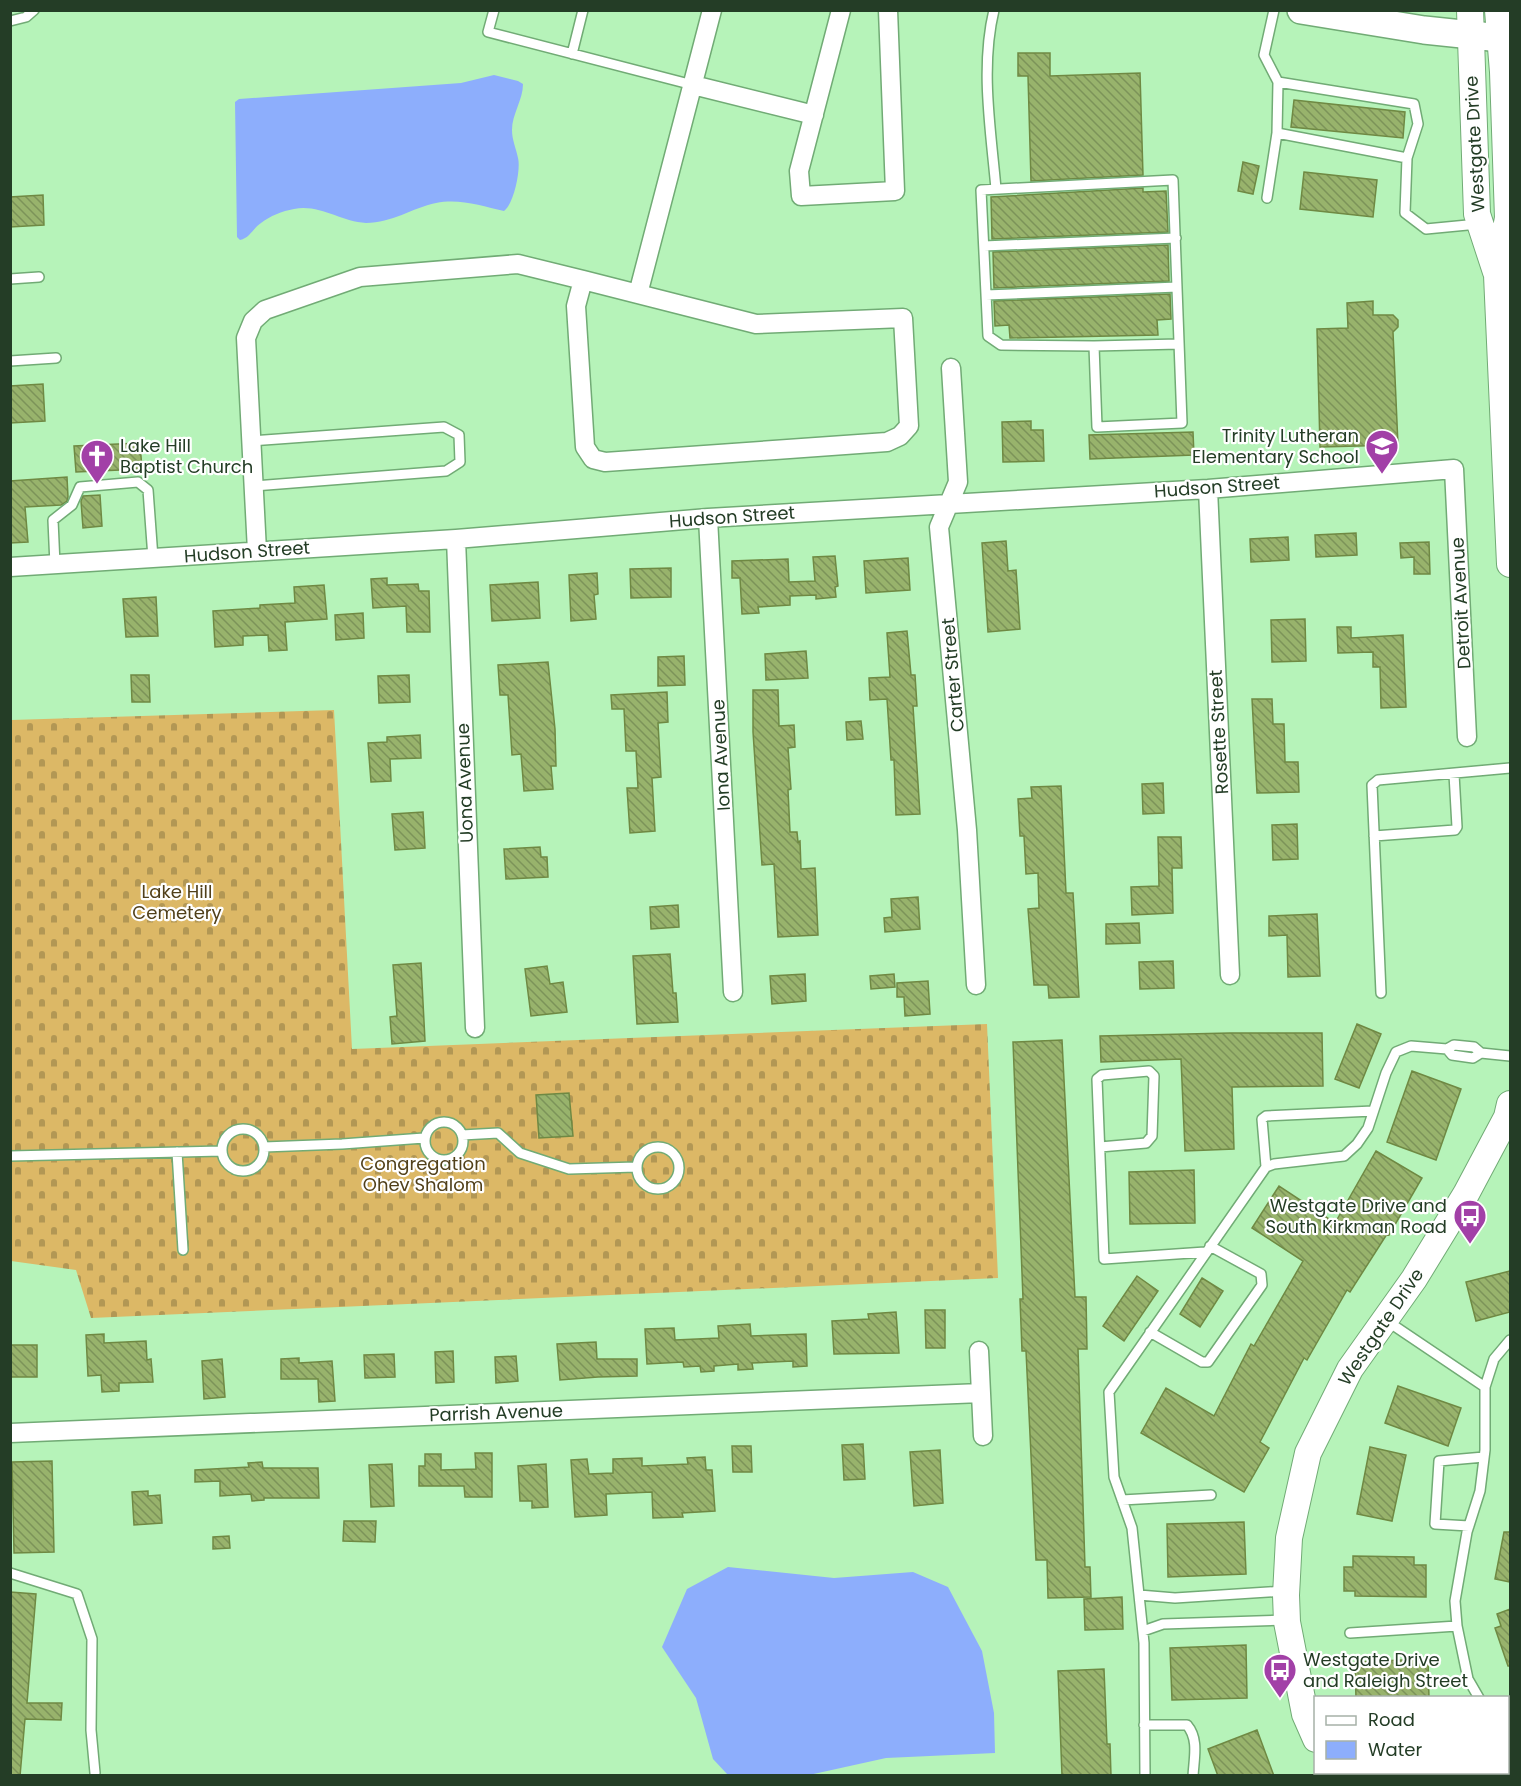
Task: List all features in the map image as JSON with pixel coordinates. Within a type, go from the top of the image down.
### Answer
[{"type":"main road","points":[[1301,10],[1470,23],[1505,39]]},
{"type":"street","points":[[638,294],[712,10]]},
{"type":"street","points":[[841,10],[799,171],[801,196],[895,191],[888,10]]},
{"type":"street","name":"Westgate Drive","points":[[1498,10],[1505,39],[1508,218],[1504,275],[1510,564]]},
{"type":"street","name":"Westgate Drive","points":[[1470,23],[1476,203],[1480,224],[1504,275]]},
{"type":"street","points":[[693,85],[814,115]]},
{"type":"street","points":[[257,551],[246,338],[253,321],[266,310],[360,277],[518,264],[583,280],[756,324],[903,318],[909,426],[900,436],[887,442],[605,462],[593,459],[585,447],[576,306],[583,280]]},
{"type":"street","name":"Carter Street","points":[[951,368],[958,482],[939,527],[967,830],[976,985]]},
{"type":"street","name":"Hudson Street","points":[[10,567],[456,538],[708,518],[1208,489],[1454,469]]},
{"type":"street","name":"Detroit Avenue","points":[[1454,469],[1467,737]]},
{"type":"street","name":"Rosette Street","points":[[1208,489],[1230,975]]},
{"type":"street","name":"Iona Avenue","points":[[708,518],[733,992]]},
{"type":"street","name":"Uona Avenue","points":[[456,538],[475,1028]]},
{"type":"street","name":"Westgate Drive","points":[[1314,1734],[1305,1714],[1287,1620],[1288,1538],[1308,1453],[1350,1369],[1414,1279],[1467,1194],[1507,1117],[1510,1104]]},
{"type":"street","points":[[979,1351],[983,1436]]},
{"type":"street","name":"Parrish Avenue","points":[[10,1433],[981,1393]]},
{"type":"lane","points":[[10,21],[26,16],[34,10]]},
{"type":"lane","points":[[494,10],[488,32],[693,85]]},
{"type":"lane","points":[[572,54],[584,10]]},
{"type":"lane","points":[[994,10],[988,37],[988,88],[996,189]]},
{"type":"lane","points":[[1267,198],[1277,133],[1278,82],[1264,55],[1274,10]]},
{"type":"lane","points":[[1278,82],[1414,104],[1418,124],[1407,158],[1405,213],[1426,230],[1480,224]]},
{"type":"lane","points":[[1277,133],[1407,158]]},
{"type":"lane","points":[[1094,346],[1097,427],[1182,423],[1173,180],[981,190],[988,336],[1001,345],[1179,344]]},
{"type":"lane","points":[[984,246],[1176,237]]},
{"type":"lane","points":[[10,279],[39,278]]},
{"type":"lane","points":[[986,295],[1177,286]]},
{"type":"lane","points":[[10,361],[56,358]]},
{"type":"lane","points":[[250,441],[444,426],[459,435],[460,462],[446,471],[254,486]]},
{"type":"lane","points":[[55,564],[53,520],[72,505],[80,487],[138,482],[148,490],[153,558]]},
{"type":"lane","points":[[1381,993],[1372,785],[1378,780],[1510,768]]},
{"type":"lane","points":[[1374,836],[1455,830],[1457,827],[1454,774]]},
{"type":"lane","points":[[1145,1776],[1143,1631],[1132,1528],[1114,1477],[1109,1392],[1266,1167],[1274,1164],[1344,1156],[1357,1144],[1368,1128],[1386,1073],[1396,1052],[1411,1046],[1447,1049],[1452,1055],[1473,1058],[1480,1053],[1510,1056]]},
{"type":"lane","points":[[1100,1147],[1146,1143],[1152,1136],[1154,1076],[1149,1071],[1102,1074],[1097,1078],[1104,1259],[1207,1249],[1261,1274],[1262,1285],[1208,1362],[1202,1362],[1150,1332]]},
{"type":"lane","points":[[1266,1167],[1262,1119],[1266,1116],[1373,1111]]},
{"type":"lane","points":[[442,1122],[454,1125],[462,1135],[462,1148],[448,1160],[436,1159],[427,1151],[424,1138],[430,1127],[442,1122]]},
{"type":"lane","points":[[243,1128],[256,1132],[261,1137],[264,1147],[260,1164],[247,1171],[240,1171],[228,1164],[222,1151],[226,1138],[236,1129],[243,1128]]},
{"type":"lane","points":[[462,1135],[498,1133],[520,1153],[569,1168],[636,1167]]},
{"type":"lane","points":[[264,1147],[424,1138]]},
{"type":"lane","points":[[654,1146],[668,1149],[674,1154],[679,1167],[670,1185],[657,1189],[645,1185],[640,1180],[636,1167],[642,1154],[654,1146]]},
{"type":"lane","points":[[10,1156],[222,1151]]},
{"type":"lane","points":[[177,1152],[183,1250]]},
{"type":"lane","points":[[1385,1320],[1485,1387]]},
{"type":"lane","points":[[1478,1696],[1468,1679],[1457,1626],[1455,1601],[1469,1526],[1480,1491],[1484,1457],[1485,1387],[1494,1359],[1510,1340]]},
{"type":"lane","points":[[1469,1526],[1435,1524],[1440,1461],[1484,1457]]},
{"type":"lane","points":[[1122,1500],[1211,1495]]},
{"type":"lane","points":[[10,1574],[77,1594],[92,1639],[91,1730],[95,1773]]},
{"type":"lane","points":[[1139,1595],[1175,1598],[1287,1591]]},
{"type":"lane","points":[[1143,1631],[1163,1624],[1287,1620]]},
{"type":"lane","points":[[1350,1633],[1457,1626]]},
{"type":"lane","points":[[1144,1725],[1187,1725],[1193,1732],[1195,1748],[1193,1776]]},
{"type":"green space","name":"Congregation Ohev Shalom","points":[[334,710],[352,1049],[987,1024],[998,1278],[91,1318],[76,1270],[11,1261],[11,720]]},
{"type":"water","points":[[494,75],[523,84],[512,130],[519,163],[518,178],[514,194],[504,211],[453,201],[427,205],[385,221],[366,223],[304,208],[281,212],[258,225],[243,239],[240,240],[237,237],[235,102],[239,99],[461,83]]},
{"type":"water","points":[[728,1567],[834,1578],[913,1572],[948,1587],[982,1651],[994,1713],[995,1753],[886,1758],[809,1775],[728,1775],[713,1759],[696,1698],[662,1647],[687,1589]]},
{"type":"building","points":[[1018,53],[1050,53],[1050,76],[1140,73],[1143,175],[1031,181],[1028,76],[1018,76]]},
{"type":"building","points":[[1294,100],[1405,112],[1403,138],[1291,127]]},
{"type":"building","points":[[1243,162],[1259,166],[1253,194],[1238,191]]},
{"type":"building","points":[[1304,172],[1377,180],[1373,217],[1300,209]]},
{"type":"building","points":[[1143,188],[1143,192],[1166,191],[1168,232],[992,239],[991,197]]},
{"type":"building","points":[[43,195],[44,225],[10,227],[10,197]]},
{"type":"building","points":[[1168,245],[1169,281],[994,288],[993,252]]},
{"type":"building","points":[[1170,294],[1171,319],[1157,320],[1158,335],[1010,338],[1009,325],[995,326],[994,301]]},
{"type":"building","points":[[1373,301],[1373,315],[1393,315],[1398,320],[1398,327],[1393,332],[1398,445],[1320,447],[1317,329],[1348,328],[1347,303]]},
{"type":"building","points":[[43,384],[45,421],[10,423],[10,386]]},
{"type":"building","points":[[1031,421],[1031,430],[1043,430],[1044,461],[1003,462],[1002,422]]},
{"type":"building","points":[[1193,432],[1194,455],[1090,459],[1089,435]]},
{"type":"building","points":[[140,443],[142,469],[76,472],[74,446]]},
{"type":"building","points":[[67,477],[67,501],[61,505],[25,507],[28,542],[10,543],[10,481]]},
{"type":"building","points":[[100,495],[102,526],[83,528],[81,501],[83,496]]},
{"type":"building","points":[[1356,533],[1357,555],[1316,557],[1315,535]]},
{"type":"building","points":[[1288,537],[1289,560],[1251,562],[1250,539]]},
{"type":"building","points":[[1006,541],[1008,571],[1016,570],[1020,629],[988,632],[982,543]]},
{"type":"building","points":[[1429,542],[1430,574],[1414,574],[1414,557],[1401,558],[1400,543]]},
{"type":"building","points":[[835,556],[838,586],[835,587],[836,597],[816,599],[816,595],[790,596],[790,605],[758,607],[759,613],[742,614],[740,578],[732,578],[732,561],[788,559],[789,582],[815,581],[813,557]]},
{"type":"building","points":[[908,558],[910,590],[866,593],[864,561]]},
{"type":"building","points":[[671,568],[671,597],[631,598],[630,569]]},
{"type":"building","points":[[597,573],[598,594],[594,595],[596,619],[571,621],[569,575]]},
{"type":"building","points":[[387,578],[387,585],[418,584],[419,591],[429,591],[430,632],[407,632],[406,606],[373,608],[371,579]]},
{"type":"building","points":[[538,582],[540,618],[492,621],[490,585]]},
{"type":"building","points":[[324,585],[327,619],[285,622],[287,650],[269,651],[268,635],[243,636],[243,645],[215,647],[213,611],[295,603],[294,587]]},
{"type":"building","points":[[156,597],[158,636],[126,637],[123,599]]},
{"type":"building","points":[[363,613],[364,638],[336,640],[335,615]]},
{"type":"building","points":[[1305,619],[1306,661],[1272,662],[1271,620]]},
{"type":"building","points":[[1337,627],[1351,627],[1351,638],[1403,635],[1406,707],[1381,708],[1380,667],[1373,667],[1373,652],[1338,653]]},
{"type":"building","points":[[907,631],[911,675],[915,675],[917,706],[913,706],[920,814],[896,815],[894,760],[891,760],[887,699],[870,700],[869,678],[890,677],[887,633]]},
{"type":"building","points":[[806,651],[808,678],[766,680],[765,654]]},
{"type":"building","points":[[684,656],[685,685],[658,686],[658,657]]},
{"type":"building","points":[[548,662],[555,729],[556,766],[551,766],[553,789],[524,791],[521,754],[512,755],[508,695],[500,695],[498,665]]},
{"type":"building","points":[[131,675],[149,675],[150,702],[132,702]]},
{"type":"building","points":[[409,675],[410,702],[379,703],[378,676]]},
{"type":"building","points":[[753,690],[778,690],[779,726],[794,725],[795,747],[788,748],[791,789],[788,790],[790,832],[797,832],[798,842],[800,841],[801,869],[815,868],[818,935],[778,937],[774,864],[762,865],[753,732]]},
{"type":"building","points":[[667,692],[668,722],[658,723],[661,777],[652,778],[655,831],[630,833],[627,788],[638,788],[636,751],[626,751],[624,709],[612,709],[611,695]]},
{"type":"building","points":[[1252,699],[1272,699],[1273,724],[1284,724],[1285,762],[1298,762],[1299,792],[1257,793]]},
{"type":"building","points":[[861,721],[863,739],[847,740],[846,722]]},
{"type":"building","points":[[420,735],[421,758],[390,759],[391,781],[371,782],[368,743],[387,742],[387,737]]},
{"type":"building","points":[[1163,783],[1164,813],[1143,814],[1142,784]]},
{"type":"building","points":[[1061,786],[1066,893],[1073,893],[1079,997],[1049,998],[1048,985],[1034,985],[1028,909],[1039,908],[1038,873],[1026,874],[1024,836],[1020,836],[1018,799],[1032,798],[1031,787]]},
{"type":"building","points":[[423,812],[425,848],[395,850],[392,814]]},
{"type":"building","points":[[1297,824],[1298,859],[1273,860],[1272,825]]},
{"type":"building","points":[[1158,837],[1181,837],[1182,868],[1172,868],[1173,913],[1132,915],[1131,887],[1159,886]]},
{"type":"building","points":[[540,847],[541,857],[547,857],[548,877],[506,879],[504,849]]},
{"type":"building","points":[[918,897],[920,929],[885,932],[884,918],[892,917],[891,899]]},
{"type":"building","points":[[678,905],[679,927],[651,929],[650,907]]},
{"type":"building","points":[[1317,914],[1320,976],[1288,977],[1287,935],[1269,936],[1269,916]]},
{"type":"building","points":[[1139,923],[1140,943],[1106,944],[1106,924]]},
{"type":"building","points":[[670,954],[678,1022],[637,1024],[633,956]]},
{"type":"building","points":[[1173,961],[1174,988],[1140,989],[1139,962]]},
{"type":"building","points":[[421,963],[425,1041],[392,1044],[390,1017],[397,1016],[393,965]]},
{"type":"building","points":[[547,966],[550,984],[563,982],[567,1012],[531,1016],[525,969]]},
{"type":"building","points":[[805,974],[806,1001],[772,1004],[770,976]]},
{"type":"building","points":[[894,974],[895,987],[871,989],[870,976]]},
{"type":"building","points":[[928,981],[930,1014],[905,1016],[904,997],[897,997],[897,983]]},
{"type":"building","points":[[1357,1024],[1381,1034],[1359,1088],[1335,1079]]},
{"type":"building","points":[[1322,1033],[1323,1086],[1232,1087],[1234,1149],[1185,1151],[1181,1059],[1101,1062],[1100,1036]]},
{"type":"building","points":[[1062,1040],[1075,1297],[1086,1297],[1087,1349],[1078,1349],[1085,1567],[1090,1567],[1091,1597],[1048,1598],[1047,1560],[1036,1560],[1026,1351],[1022,1351],[1020,1299],[1023,1299],[1013,1042]]},
{"type":"building","points":[[1412,1071],[1461,1089],[1436,1160],[1387,1142]]},
{"type":"building","points":[[569,1093],[573,1136],[539,1138],[536,1095]]},
{"type":"building","points":[[1376,1151],[1422,1178],[1389,1235],[1387,1234],[1350,1292],[1347,1290],[1307,1360],[1304,1358],[1260,1442],[1269,1448],[1244,1492],[1141,1433],[1166,1388],[1214,1416],[1251,1344],[1254,1346],[1303,1261],[1252,1228],[1279,1186],[1335,1223]]},
{"type":"building","points":[[1194,1170],[1195,1223],[1130,1224],[1129,1172]]},
{"type":"building","points":[[1510,1271],[1510,1312],[1476,1321],[1466,1282]]},
{"type":"building","points":[[1137,1276],[1158,1291],[1124,1341],[1103,1326]]},
{"type":"building","points":[[1202,1278],[1223,1291],[1200,1327],[1180,1314]]},
{"type":"building","points":[[925,1310],[945,1310],[945,1348],[926,1348]]},
{"type":"building","points":[[896,1312],[899,1353],[834,1354],[832,1321],[869,1319],[868,1314]]},
{"type":"building","points":[[750,1324],[751,1336],[806,1334],[807,1366],[793,1367],[793,1361],[752,1363],[753,1369],[738,1370],[738,1364],[714,1366],[714,1371],[701,1372],[700,1366],[684,1367],[683,1362],[647,1364],[645,1329],[674,1328],[675,1340],[719,1338],[718,1326]]},
{"type":"building","points":[[104,1334],[104,1343],[146,1341],[147,1360],[151,1359],[153,1382],[119,1383],[119,1391],[102,1392],[101,1375],[88,1376],[86,1335]]},
{"type":"building","points":[[596,1342],[597,1359],[637,1359],[637,1376],[560,1380],[557,1344]]},
{"type":"building","points":[[10,1345],[37,1345],[37,1377],[10,1377]]},
{"type":"building","points":[[453,1351],[454,1382],[436,1383],[435,1352]]},
{"type":"building","points":[[394,1354],[395,1377],[365,1378],[364,1355]]},
{"type":"building","points":[[516,1356],[518,1381],[496,1383],[495,1357]]},
{"type":"building","points":[[299,1358],[299,1363],[332,1361],[335,1401],[319,1402],[318,1379],[281,1379],[281,1359]]},
{"type":"building","points":[[222,1359],[225,1397],[204,1399],[202,1361]]},
{"type":"building","points":[[1398,1386],[1461,1408],[1448,1446],[1385,1423]]},
{"type":"building","points":[[863,1444],[865,1479],[844,1480],[842,1445]]},
{"type":"building","points":[[732,1446],[751,1446],[752,1472],[733,1472]]},
{"type":"building","points":[[1370,1447],[1406,1455],[1392,1521],[1357,1514]]},
{"type":"building","points":[[940,1450],[943,1503],[914,1506],[910,1452]]},
{"type":"building","points":[[475,1453],[492,1453],[492,1497],[465,1497],[464,1486],[419,1486],[419,1466],[425,1466],[425,1454],[441,1454],[441,1470],[476,1469]]},
{"type":"building","points":[[705,1457],[706,1470],[712,1470],[715,1511],[682,1513],[683,1517],[653,1518],[652,1492],[606,1494],[607,1515],[575,1517],[571,1460],[587,1459],[589,1474],[613,1473],[613,1459],[642,1458],[642,1466],[688,1464],[687,1458]]},
{"type":"building","points":[[52,1461],[54,1552],[14,1553],[12,1462]]},
{"type":"building","points":[[262,1462],[263,1468],[318,1468],[319,1498],[264,1498],[264,1500],[252,1501],[251,1494],[220,1496],[220,1481],[195,1482],[195,1470],[249,1467],[248,1463]]},
{"type":"building","points":[[392,1464],[394,1506],[371,1507],[369,1465]]},
{"type":"building","points":[[546,1464],[548,1507],[532,1508],[532,1501],[520,1501],[518,1466]]},
{"type":"building","points":[[148,1491],[148,1496],[160,1495],[162,1523],[134,1525],[132,1492]]},
{"type":"building","points":[[344,1521],[376,1521],[375,1542],[343,1541]]},
{"type":"building","points":[[1244,1522],[1246,1574],[1168,1577],[1167,1524]]},
{"type":"building","points":[[1504,1532],[1510,1532],[1510,1582],[1495,1579]]},
{"type":"building","points":[[229,1536],[230,1548],[213,1549],[213,1537]]},
{"type":"building","points":[[1353,1556],[1414,1557],[1414,1565],[1426,1565],[1426,1597],[1355,1596],[1355,1591],[1344,1591],[1344,1567],[1353,1567]]},
{"type":"building","points":[[10,1592],[36,1594],[27,1703],[62,1703],[61,1720],[25,1719],[20,1776],[10,1776]]},
{"type":"building","points":[[1122,1597],[1123,1629],[1085,1630],[1084,1599]]},
{"type":"building","points":[[1510,1609],[1510,1666],[1508,1666],[1495,1628],[1501,1626],[1497,1614]]},
{"type":"building","points":[[1246,1645],[1247,1698],[1172,1700],[1170,1648]]},
{"type":"building","points":[[1428,1659],[1429,1696],[1356,1696],[1355,1662]]},
{"type":"building","points":[[1104,1669],[1107,1744],[1110,1744],[1111,1776],[1062,1776],[1058,1671]]},
{"type":"building","points":[[1257,1730],[1274,1776],[1218,1776],[1208,1749]]},
{"type":"place","name":"Trinity Lutheran Elementary School","points":[[1382,475]]},
{"type":"place","name":"Lake Hill Baptist Church","points":[[97,485]]},
{"type":"place","name":"Westgate Drive and South Kirkman Road","points":[[1470,1245]]},
{"type":"place","name":"Westgate Drive and Raleigh Street","points":[[1280,1699]]},
{"type":"park label","name":"Lake Hill Cemetery","points":[[177,902]]}]
